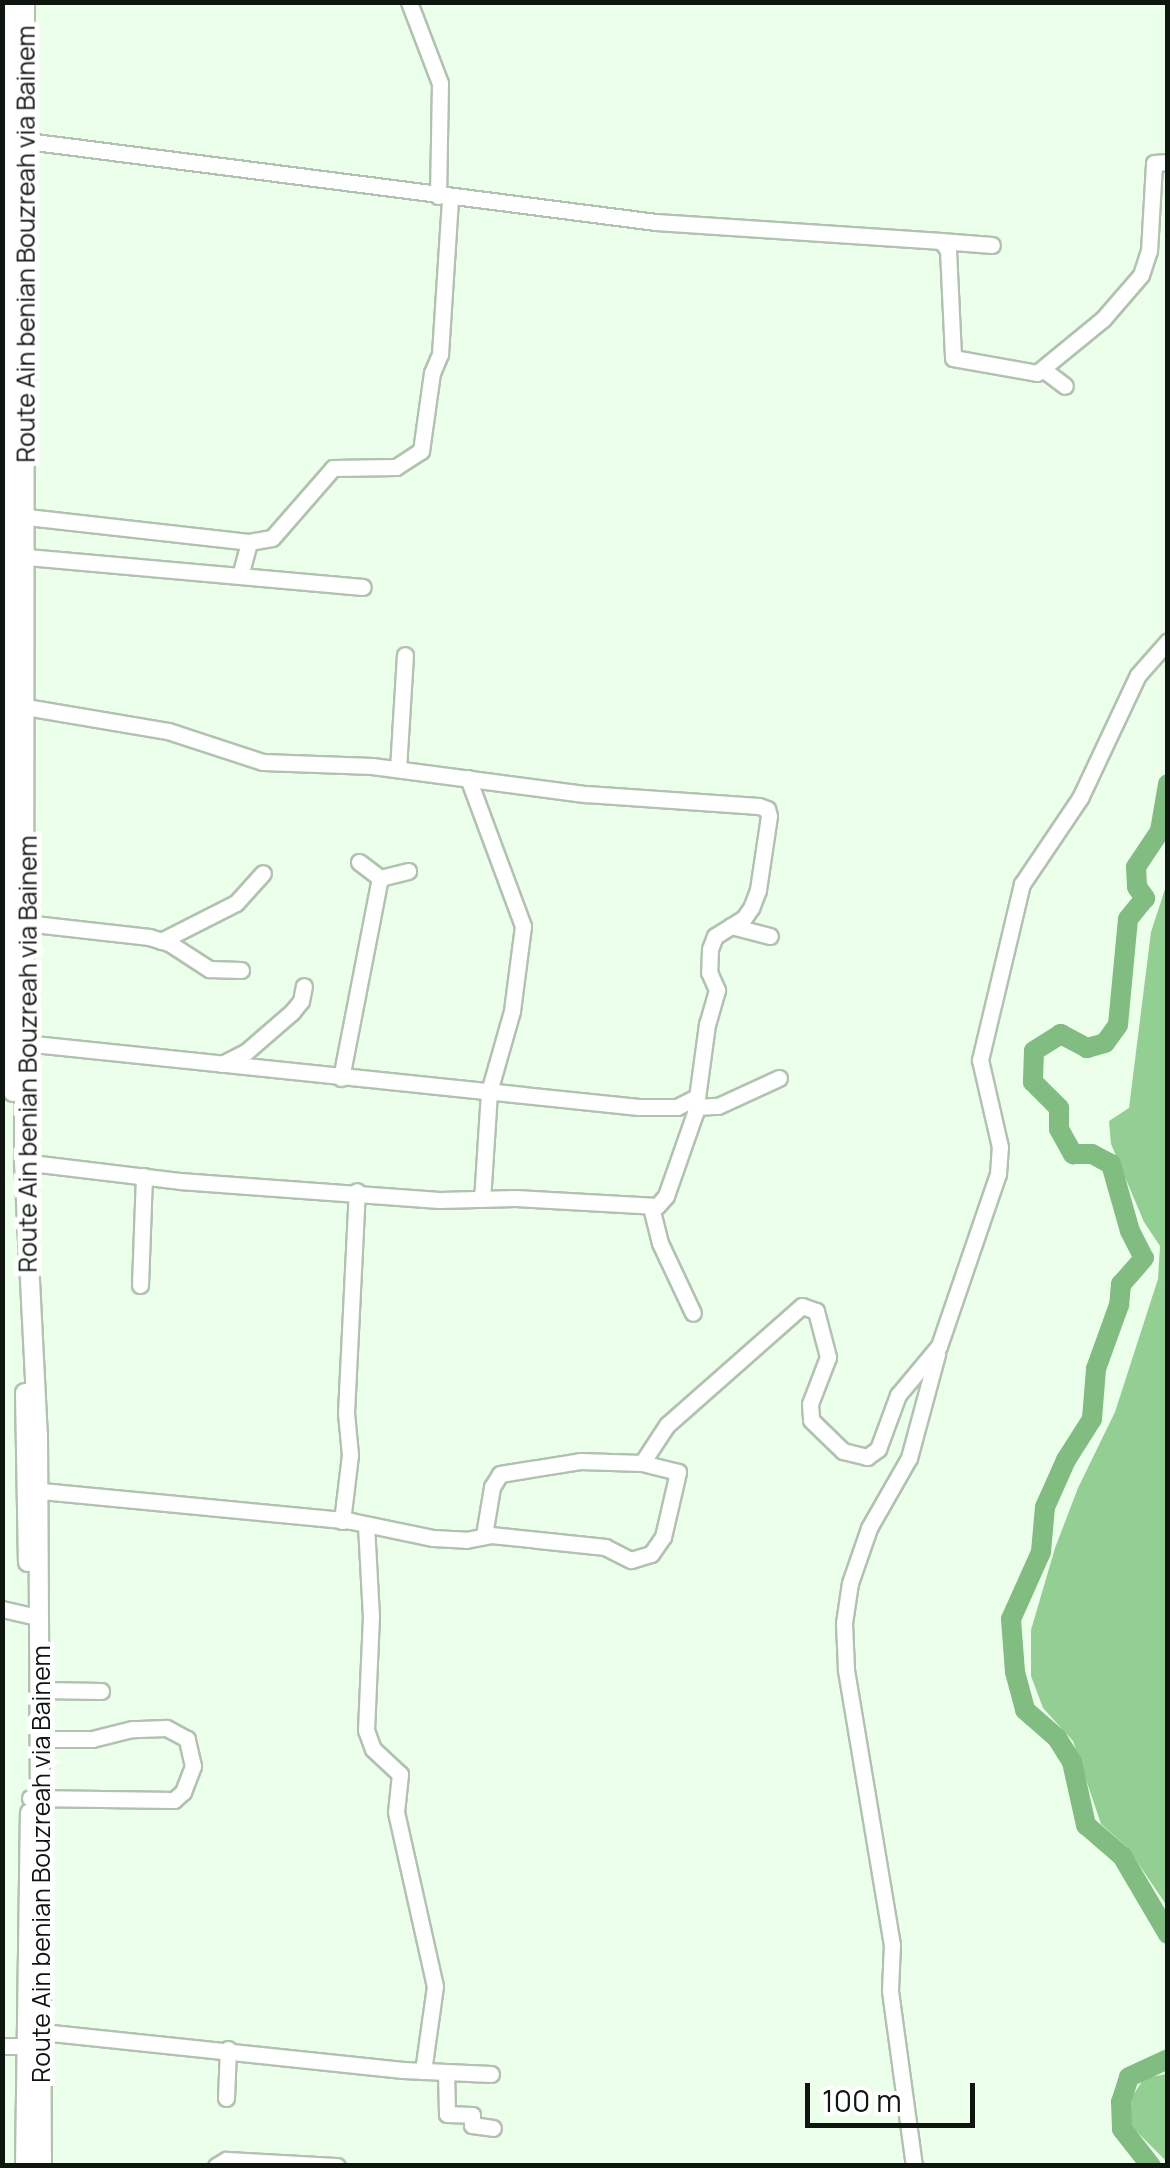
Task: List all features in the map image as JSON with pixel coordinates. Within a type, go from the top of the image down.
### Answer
[{"type":"main road","name":"Route Ain benian Bouzreah via Bainem","points":[[12,2],[11,1028],[41,1690],[26,2046],[25,2166]]},
{"type":"main road","name":"Route Ain benian Bouzreah via Bainem","points":[[26,2],[27,557],[14,704],[25,922],[24,1162],[33,1490],[29,1615],[42,2032],[42,2166]]},
{"type":"street","points":[[27,517],[249,542],[272,538],[337,466],[396,466],[422,451],[432,373],[440,354],[444,197],[440,83],[409,2]]},
{"type":"street","points":[[27,141],[444,197],[784,233],[992,245]]},
{"type":"street","points":[[940,240],[948,250],[953,358],[1037,373],[1102,319],[1141,275],[1150,251],[1154,163],[1168,162]]},
{"type":"street","points":[[1044,370],[1064,386]]},
{"type":"street","points":[[240,576],[249,542]]},
{"type":"street","points":[[27,557],[362,587]]},
{"type":"street","points":[[914,2166],[890,1990],[892,1945],[849,1688],[844,1623],[850,1583],[868,1528],[910,1458],[939,1346],[1001,1164],[980,1060],[1019,895],[1037,856],[1080,798],[1138,675],[1168,640]]},
{"type":"street","points":[[398,770],[405,655]]},
{"type":"street","points":[[14,704],[168,731],[263,762],[398,770],[767,809],[758,890],[744,918],[716,936],[710,948],[708,972],[717,990],[706,1024],[696,1102],[666,1196],[651,1207],[482,1198],[439,1200],[24,1162]]},
{"type":"street","points":[[468,778],[522,926],[512,1010],[489,1092],[482,1198]]},
{"type":"street","points":[[359,862],[380,878]]},
{"type":"street","points":[[380,878],[408,871]]},
{"type":"street","points":[[162,941],[236,903],[262,872]]},
{"type":"street","points":[[341,1078],[380,878]]},
{"type":"street","points":[[25,922],[162,941],[209,969],[241,970]]},
{"type":"street","points":[[732,926],[770,936]]},
{"type":"street","points":[[222,1064],[248,1051],[292,1012],[304,986]]},
{"type":"street","points":[[24,1043],[662,1108],[696,1102],[718,1106],[779,1078]]},
{"type":"street","points":[[140,1285],[144,1176]]},
{"type":"street","points":[[342,1520],[350,1450],[346,1413],[357,1191]]},
{"type":"street","points":[[651,1207],[660,1243],[693,1313]]},
{"type":"street","points":[[642,1463],[670,1422],[802,1306],[816,1310],[828,1357],[810,1404],[811,1420],[835,1446],[858,1457],[878,1449],[898,1395],[939,1346]]},
{"type":"street","points":[[33,1490],[288,1519],[342,1520],[433,1538],[484,1536],[604,1547],[623,1559],[652,1554],[664,1537],[678,1472],[642,1463],[580,1461],[507,1470],[494,1481],[484,1536]]},
{"type":"street","points":[[366,1525],[371,1644],[366,1730],[373,1749],[400,1774],[396,1812],[435,1986],[423,2071]]},
{"type":"street","points":[[2,1609],[29,1615]]},
{"type":"street","points":[[41,1690],[101,1691]]},
{"type":"street","points":[[36,1799],[174,1800],[188,1783],[194,1758],[187,1738],[166,1728],[132,1729],[92,1739],[41,1739]]},
{"type":"street","points":[[42,2032],[423,2071],[491,2074]]},
{"type":"street","points":[[2,2046],[26,2046]]},
{"type":"street","points":[[226,2098],[228,2049]]},
{"type":"street","points":[[446,2072],[446,2114],[472,2115],[472,2126],[492,2128]]},
{"type":"street","points":[[216,2166],[226,2160],[337,2166]]},
{"type":"green space","points":[[1167,883],[1167,1906],[1127,1847],[1101,1824],[1073,1741],[1043,1708],[1031,1676],[1031,1630],[1055,1548],[1078,1488],[1115,1412],[1158,1279],[1160,1246],[1144,1222],[1111,1144],[1109,1121],[1129,1108],[1151,932]]},
{"type":"green space","points":[[1168,2074],[1167,2162],[1129,2124],[1132,2097],[1144,2078]]},
{"type":"waterway","points":[[1168,784],[1160,831],[1136,867],[1137,887],[1145,898],[1128,919],[1118,1025],[1105,1043],[1087,1048],[1061,1034],[1034,1051],[1033,1082],[1059,1108],[1059,1129],[1073,1154],[1092,1154],[1111,1164],[1130,1231],[1144,1258],[1121,1284],[1119,1305],[1096,1369],[1092,1419],[1066,1460],[1045,1507],[1041,1552],[1011,1619],[1015,1672],[1025,1710],[1057,1738],[1072,1762],[1086,1825],[1122,1856],[1168,1934]]},
{"type":"waterway","points":[[1151,2166],[1122,2129],[1121,2102],[1129,2077],[1168,2059]]}]
